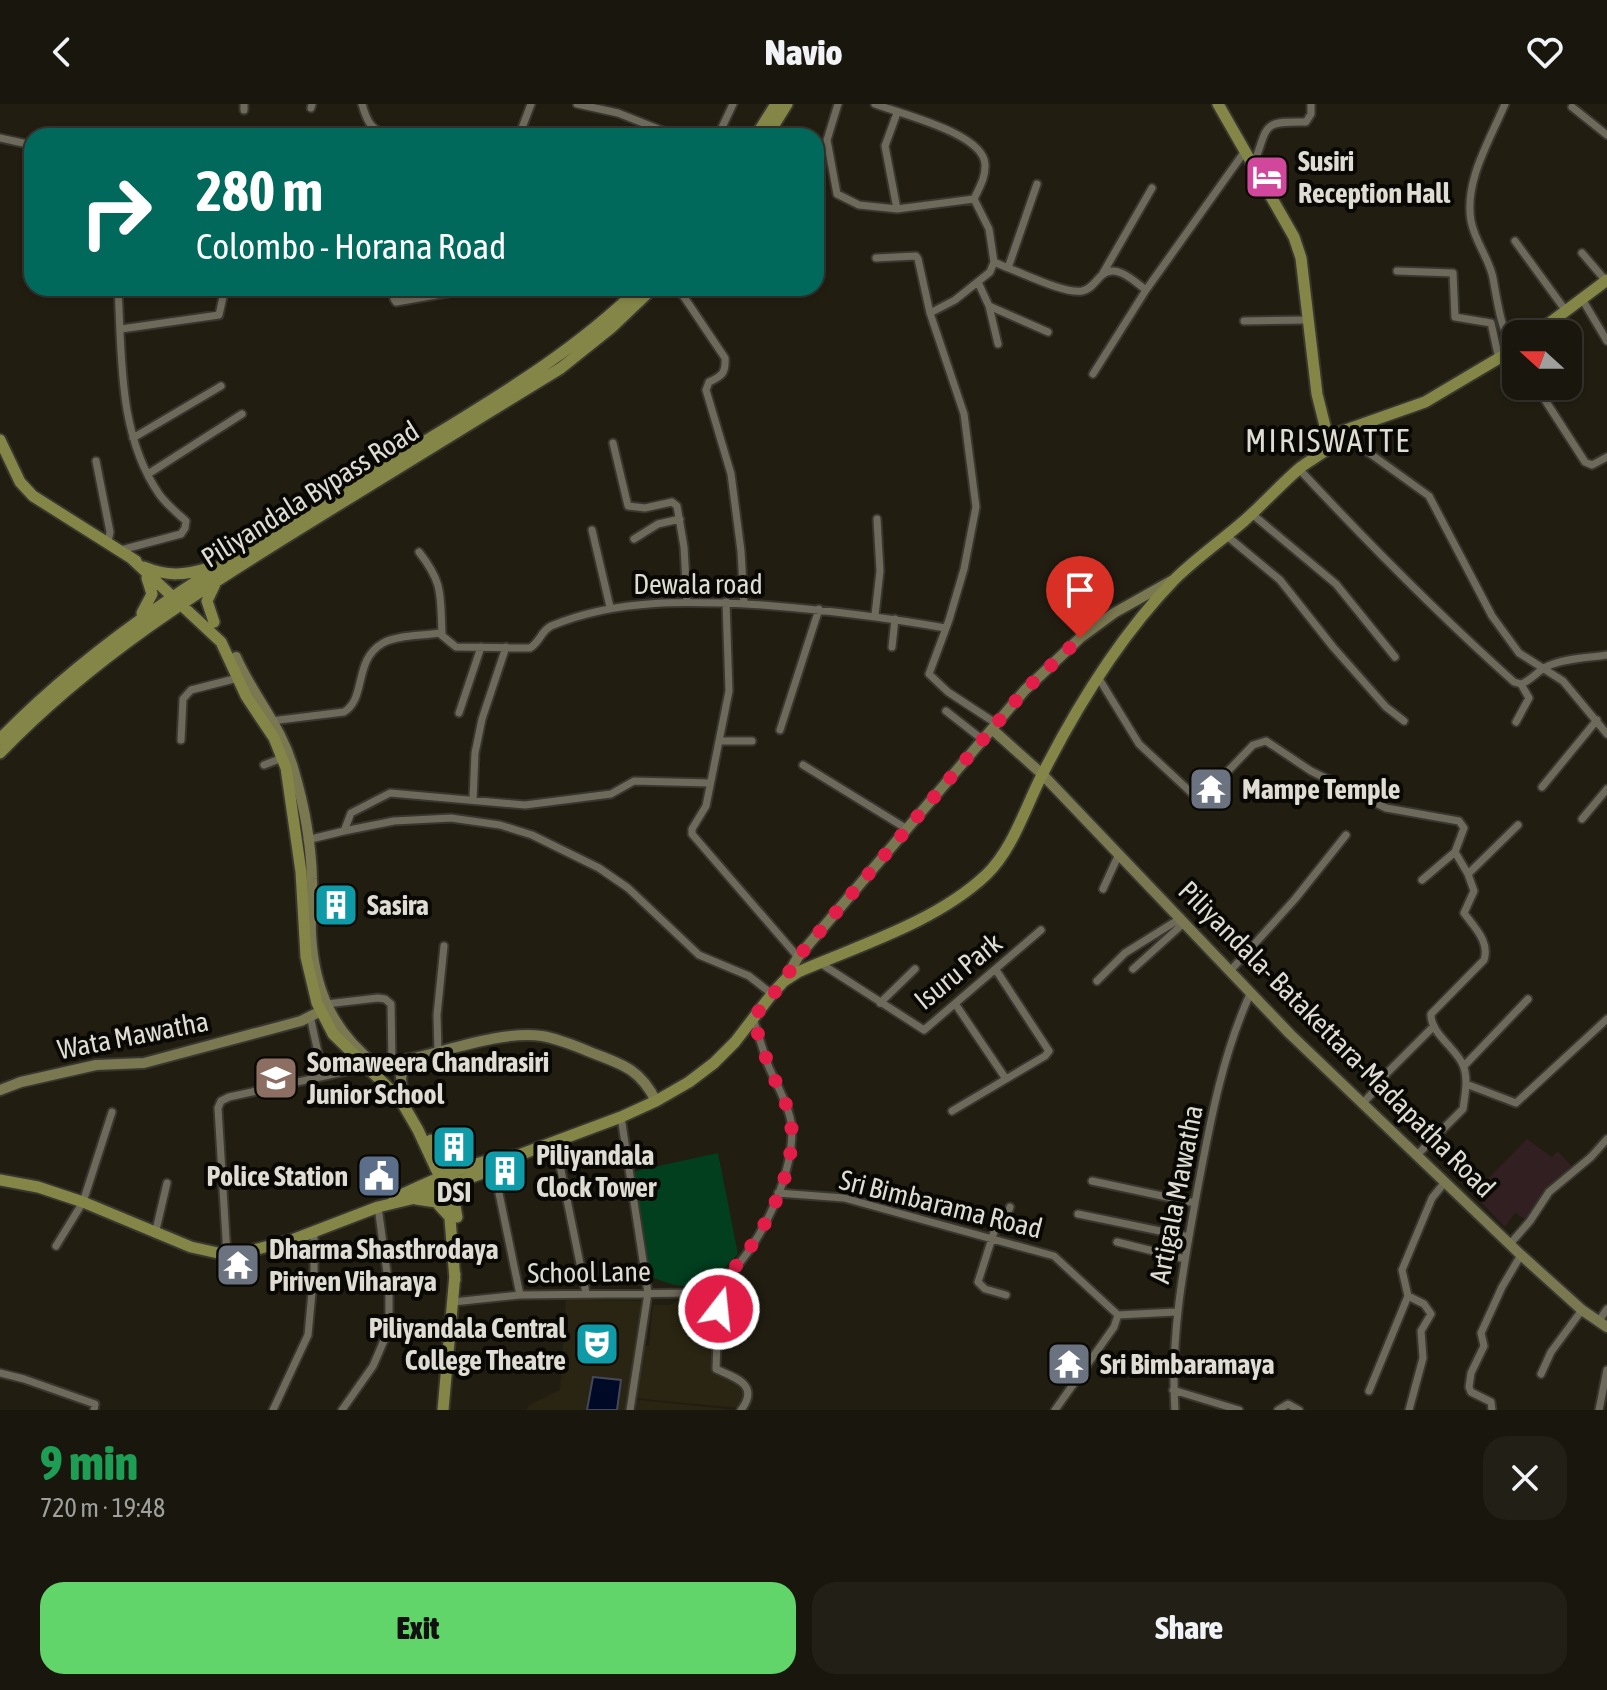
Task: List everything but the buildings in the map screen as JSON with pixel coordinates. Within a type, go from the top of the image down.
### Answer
[{"type":"main road","points":[[761,128],[776,104]]},
{"type":"main road","points":[[772,128],[787,104]]},
{"type":"main road","points":[[1218,104],[1294,237],[1301,258],[1317,394],[1330,446]]},
{"type":"main road","points":[[1554,320],[1607,281]]},
{"type":"main road","name":"Piliyandala Bypass Road","points":[[0,753],[69,686],[228,562],[537,373],[603,324],[631,296]]},
{"type":"main road","name":"Piliyandala Bypass Road","points":[[0,739],[75,669],[131,626],[218,578],[561,368],[645,296]]},
{"type":"main road","points":[[0,1180],[38,1187],[83,1202],[191,1247],[227,1255],[314,1231],[447,1180],[494,1169],[519,1155],[656,1101],[714,1063],[784,981],[910,924],[964,892],[994,867],[1098,676],[1175,579],[1252,514],[1299,469],[1338,440],[1340,432],[1425,402],[1502,358]]},
{"type":"main road","points":[[0,440],[20,482],[33,496],[125,554],[213,627],[236,657]]},
{"type":"main road","points":[[144,570],[170,575],[189,574],[228,562]]},
{"type":"main road","points":[[131,626],[144,611],[152,594],[144,570]]},
{"type":"main road","points":[[218,578],[207,601],[213,627],[246,696],[270,722],[286,768],[303,840],[306,957],[319,1011],[333,1034],[402,1092],[447,1180],[458,1230],[443,1410]]},
{"type":"main road","points":[[153,623],[181,616],[213,627]]},
{"type":"main road","points":[[371,1066],[400,1099],[447,1180],[455,1280]]},
{"type":"main road","points":[[411,1199],[493,1158],[519,1155]]},
{"type":"main road","points":[[381,1206],[411,1199],[427,1199],[436,1202],[450,1219]]},
{"type":"street","points":[[362,104],[372,128]]},
{"type":"street","points":[[522,128],[531,104]]},
{"type":"street","points":[[577,104],[618,113],[656,128]]},
{"type":"street","points":[[722,128],[733,104]]},
{"type":"street","points":[[838,104],[827,140],[837,194],[859,205],[897,209],[974,199]]},
{"type":"street","points":[[875,104],[956,134],[976,146],[986,162],[983,180],[974,199]]},
{"type":"street","points":[[1253,166],[1269,126],[1275,121],[1306,122],[1311,114],[1311,104]]},
{"type":"street","points":[[1502,320],[1493,275],[1477,242],[1471,220],[1469,195],[1505,104]]},
{"type":"street","points":[[1572,107],[1607,135]]},
{"type":"street","points":[[897,113],[885,146],[897,209]]},
{"type":"street","points":[[0,138],[24,143]]},
{"type":"street","points":[[1093,374],[1146,290],[1245,151]]},
{"type":"street","points":[[1008,268],[1037,184]]},
{"type":"street","points":[[994,262],[1069,290],[1081,291],[1094,285],[1152,188]]},
{"type":"street","points":[[930,313],[955,300],[978,282],[990,272],[994,262],[989,229],[974,199]]},
{"type":"street","points":[[1515,241],[1566,311]]},
{"type":"street","points":[[1582,253],[1607,281]]},
{"type":"street","points":[[876,258],[916,256],[930,313],[964,414],[976,507],[964,569],[930,669],[931,678],[995,727]]},
{"type":"street","points":[[1102,275],[1112,270],[1120,272],[1146,290]]},
{"type":"street","points":[[1397,271],[1453,273],[1455,317],[1491,323],[1499,359]]},
{"type":"street","points":[[978,282],[989,306],[998,344]]},
{"type":"street","points":[[119,296],[125,397],[133,438],[160,496],[186,521],[181,534],[125,554]]},
{"type":"street","points":[[121,329],[219,315],[223,296]]},
{"type":"street","points":[[394,296],[396,302],[430,296]]},
{"type":"street","points":[[683,296],[725,358],[726,370],[709,382],[706,390],[731,474],[744,604]]},
{"type":"street","points":[[1582,299],[1607,341]]},
{"type":"street","points":[[989,306],[1048,332]]},
{"type":"street","points":[[1244,321],[1307,320]]},
{"type":"street","points":[[133,438],[221,386]]},
{"type":"street","points":[[1545,400],[1585,462],[1592,465],[1607,457]]},
{"type":"street","points":[[148,474],[242,414]]},
{"type":"street","points":[[1340,432],[1429,496],[1492,616],[1519,653],[1563,681],[1607,734]]},
{"type":"street","points":[[613,443],[626,503],[633,508],[672,502],[677,506],[687,601]]},
{"type":"street","points":[[96,461],[107,511],[108,542]]},
{"type":"street","points":[[1299,469],[1461,634],[1514,682],[1521,684],[1529,698],[1516,722]]},
{"type":"street","points":[[1252,514],[1336,584],[1395,657]]},
{"type":"street","points":[[634,539],[654,526],[680,519]]},
{"type":"street","points":[[875,615],[880,560],[877,519]]},
{"type":"street","points":[[592,530],[610,607]]},
{"type":"street","points":[[1227,536],[1280,580],[1333,647],[1386,707],[1404,721]]},
{"type":"street","points":[[270,722],[344,712],[354,702],[363,664],[385,641],[442,633],[441,589],[434,570],[419,552]]},
{"type":"street","points":[[784,981],[798,957],[1025,690],[1080,638],[1114,613],[1175,579]]},
{"type":"street","name":"Dewala road","points":[[442,633],[453,646],[530,648],[546,629],[610,607],[687,601],[819,609],[875,615],[945,628]]},
{"type":"street","points":[[726,602],[729,691],[706,806],[692,834],[798,957]]},
{"type":"street","points":[[780,730],[819,609]]},
{"type":"street","points":[[892,647],[895,619]]},
{"type":"street","points":[[459,713],[481,647]]},
{"type":"street","points":[[473,800],[475,753],[482,719],[506,647]]},
{"type":"street","points":[[1521,684],[1544,667],[1607,655]]},
{"type":"street","points":[[236,657],[294,769],[303,840],[394,821],[451,818],[500,825],[532,835],[609,875],[628,888],[699,955],[749,976],[772,994]]},
{"type":"street","points":[[1098,676],[1139,744],[1197,798],[1204,796],[1253,745],[1266,741],[1311,771],[1386,808],[1459,821],[1464,828],[1455,852],[1422,880]]},
{"type":"street","points":[[181,740],[183,699],[191,690],[238,678]]},
{"type":"street","points":[[946,711],[983,740]]},
{"type":"street","points":[[1542,787],[1597,720]]},
{"type":"street","name":"Piliyandala- Batakettara-Madapatha Road","points":[[995,727],[1290,1034],[1521,1255],[1603,1325]]},
{"type":"street","points":[[719,741],[752,741]]},
{"type":"street","points":[[264,765],[282,758]]},
{"type":"street","points":[[803,765],[907,829]]},
{"type":"street","points":[[344,831],[351,813],[390,793],[525,805],[611,794],[634,781],[709,783]]},
{"type":"street","points":[[1582,819],[1607,789]]},
{"type":"street","points":[[1468,874],[1518,825]]},
{"type":"street","points":[[1231,970],[1295,899],[1346,835]]},
{"type":"street","points":[[1416,1156],[1463,1109],[1466,1084],[1464,1066],[1434,1026],[1431,1014],[1484,960],[1486,954],[1485,943],[1464,913],[1474,891],[1455,852]]},
{"type":"street","points":[[1103,889],[1119,854]]},
{"type":"street","points":[[1133,969],[1183,920]]},
{"type":"street","points":[[1097,981],[1125,953],[1183,920]]},
{"type":"street","name":"Isuru Park","points":[[820,963],[924,1030],[1041,930]]},
{"type":"street","points":[[438,1052],[437,1015],[444,946]]},
{"type":"street","points":[[880,1003],[915,969]]},
{"type":"street","points":[[952,1111],[1045,1056],[1049,1049],[996,970]]},
{"type":"street","name":"Artigala Mawatha","points":[[1175,1410],[1176,1312],[1195,1203],[1212,1113],[1230,1043],[1251,992]]},
{"type":"street","points":[[330,1075],[321,1066],[319,1011],[378,998],[391,1004],[392,1062]]},
{"type":"street","points":[[1464,1066],[1528,999]]},
{"type":"street","points":[[956,1005],[1006,1079]]},
{"type":"street","name":"Wata Mawatha","points":[[0,1090],[21,1082],[96,1065],[144,1063],[319,1011]]},
{"type":"street","points":[[741,1410],[748,1399],[745,1384],[716,1369],[719,1283],[743,1260],[763,1229],[778,1193],[792,1145],[792,1125],[753,1018]]},
{"type":"street","points":[[1466,1084],[1516,1103],[1607,1019]]},
{"type":"street","points":[[1363,1103],[1387,1073],[1434,1026]]},
{"type":"street","points":[[227,1255],[218,1108],[221,1101],[229,1097],[521,1035],[542,1036],[634,1071],[644,1079],[656,1101]]},
{"type":"street","points":[[402,1092],[401,1077],[408,1059]]},
{"type":"street","points":[[56,1246],[83,1202],[112,1112]]},
{"type":"street","points":[[621,1117],[648,1293],[630,1410]]},
{"type":"street","points":[[1510,1244],[1549,1192],[1591,1157],[1607,1139]]},
{"type":"street","points":[[555,1141],[586,1293]]},
{"type":"street","points":[[494,1169],[520,1295]]},
{"type":"street","points":[[1092,1181],[1195,1203]]},
{"type":"street","points":[[1369,1391],[1408,1296],[1402,1270],[1432,1198],[1445,1182]]},
{"type":"street","points":[[155,1234],[167,1183]]},
{"type":"street","name":"Sri Bimbarama Road","points":[[778,1193],[844,1198],[1054,1256],[1118,1315]]},
{"type":"street","points":[[342,1410],[373,1366],[385,1338],[389,1287],[381,1206]]},
{"type":"street","points":[[1006,1295],[985,1289],[978,1282],[994,1232],[1006,1219],[1010,1207]]},
{"type":"street","points":[[1078,1214],[1189,1237]]},
{"type":"street","points":[[273,1410],[308,1335],[314,1231]]},
{"type":"street","points":[[1117,1242],[1185,1259]]},
{"type":"street","points":[[1492,1410],[1491,1402],[1471,1392],[1471,1373],[1484,1346],[1481,1333],[1521,1255]]},
{"type":"street","name":"School Lane","points":[[453,1302],[520,1295],[693,1293],[719,1283]]},
{"type":"street","points":[[1408,1296],[1424,1304],[1431,1314],[1421,1331],[1423,1358],[1409,1410]]},
{"type":"street","points":[[1603,1325],[1607,1309]]},
{"type":"street","points":[[1541,1374],[1551,1352],[1582,1310]]},
{"type":"street","points":[[1055,1410],[1114,1327],[1118,1315],[1176,1312]]},
{"type":"street","points":[[1599,1410],[1607,1370]]},
{"type":"street","points":[[0,1373],[95,1404],[94,1410]]},
{"type":"street","points":[[1173,1390],[1239,1410]]},
{"type":"street","points":[[1278,1410],[1288,1404],[1299,1410]]},
{"type":"shaded area","points":[[1527,1139],[1552,1157],[1558,1151],[1573,1168],[1528,1221],[1515,1213],[1505,1227],[1473,1194]]},
{"type":"shaded area","points":[[715,1296],[711,1372],[723,1375],[743,1389],[743,1400],[738,1408],[633,1398],[641,1346],[649,1346],[653,1305],[670,1305]]},
{"type":"shaded area","points":[[566,1300],[642,1301],[644,1309],[636,1337],[639,1339],[628,1399],[737,1410],[527,1410],[528,1406],[560,1390]]},
{"type":"green space","points":[[718,1153],[738,1254],[715,1276],[696,1285],[674,1285],[644,1274],[631,1172]]},
{"type":"water","points":[[593,1377],[621,1380],[617,1410],[587,1410]]},
{"type":"place","name":"Susiri Reception Hall","points":[[1267,177]]},
{"type":"place","name":"Mampe Temple","points":[[1211,789]]},
{"type":"place","name":"Sasira","points":[[336,905]]},
{"type":"place","name":"Somaweera Chandrasiri Junior School","points":[[276,1078]]},
{"type":"place","name":"DSI","points":[[454,1147]]},
{"type":"place","name":"Piliyandala Clock Tower","points":[[505,1171]]},
{"type":"place","name":"Police Station","points":[[379,1176]]},
{"type":"place","name":"Dharma Shasthrodaya Piriven Viharaya","points":[[238,1265]]},
{"type":"place","name":"Piliyandala Central College Theatre","points":[[597,1344]]},
{"type":"place","name":"Sri Bimbaramaya","points":[[1069,1364]]},
{"type":"district","name":"MIRISWATTE","points":[[1328,441]]},
{"type":"route","points":[[719,1309],[719,1283],[743,1260],[763,1229],[778,1193],[792,1145],[789,1114],[753,1018],[784,981],[798,957],[1025,690],[1080,638]]}]
